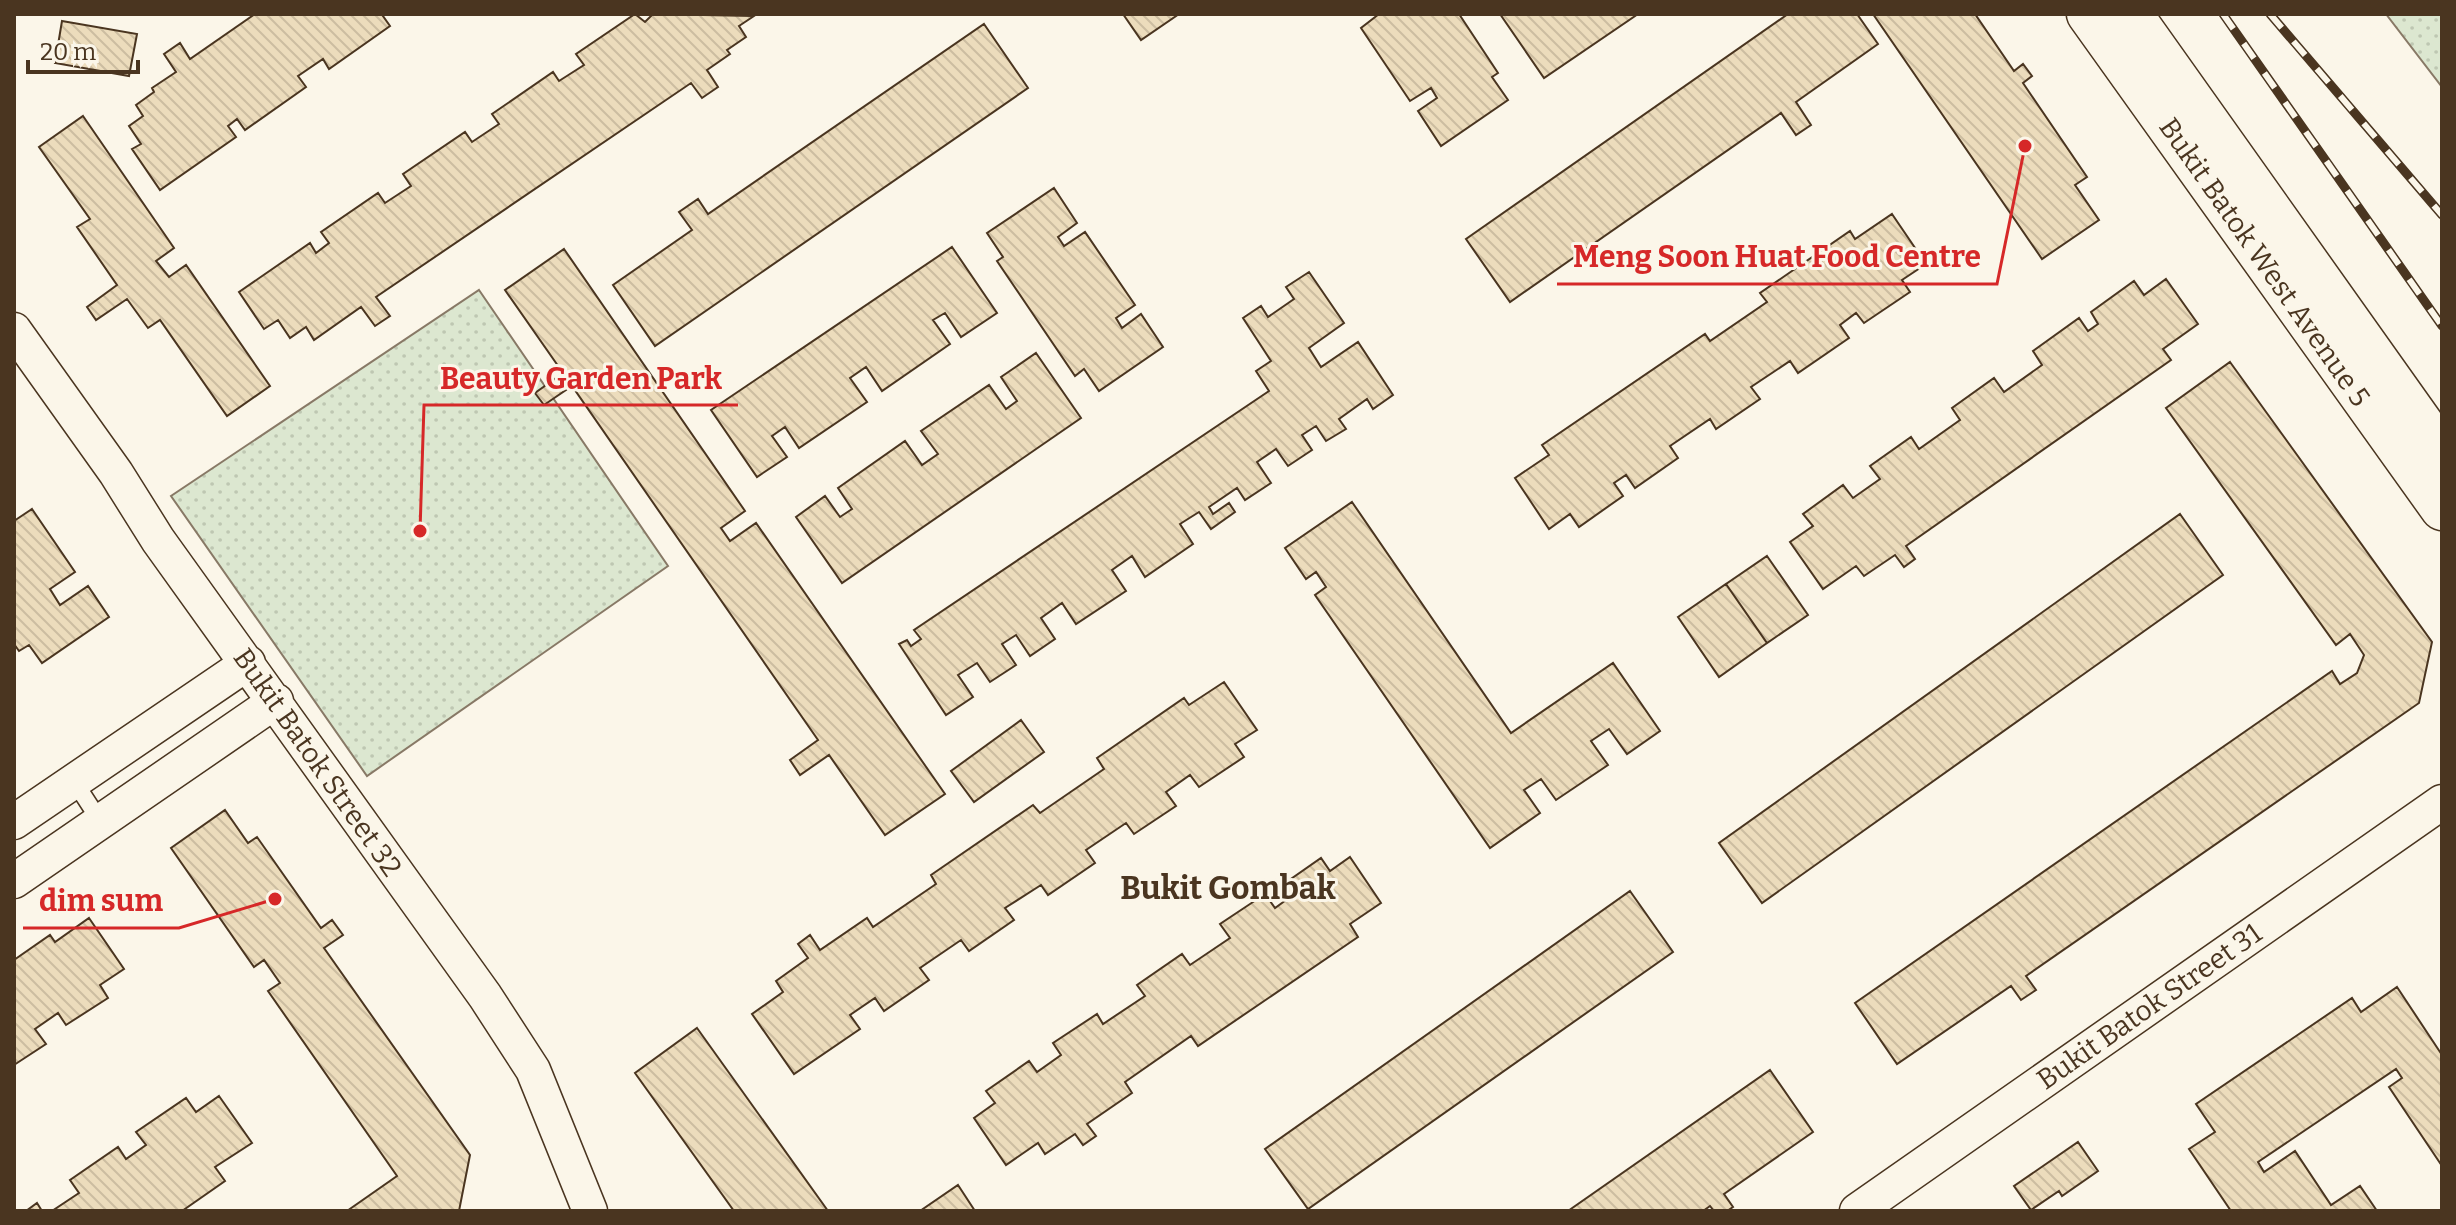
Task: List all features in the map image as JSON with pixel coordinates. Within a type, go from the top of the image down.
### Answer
[{"type":"street","name":"Bukit Batok West Avenue 5","points":[[2088,14],[2442,509]]},
{"type":"street","name":"Bukit Batok West Avenue 5","points":[[2131,14],[2442,452]]},
{"type":"street","name":"Bukit Batok Street 32","points":[[14,330],[116,473],[158,540],[485,996],[533,1070],[590,1211]]},
{"type":"street","points":[[14,822],[248,663]]},
{"type":"street","points":[[14,881],[276,701]]},
{"type":"street","name":"Bukit Batok Street 31","points":[[1857,1211],[2442,802]]},
{"type":"lane","points":[[74,781],[100,821]]},
{"type":"green space","points":[[2386,14],[2442,14],[2442,87]]},
{"type":"green space","points":[[479,290],[668,566],[367,776],[171,496]]},
{"type":"building","points":[[255,14],[385,14],[383,16],[390,26],[329,69],[323,59],[298,76],[306,87],[245,130],[237,119],[228,126],[236,137],[160,190],[132,149],[141,144],[129,126],[143,116],[136,105],[154,92],[152,88],[176,72],[164,54],[180,43],[190,59]]},
{"type":"building","points":[[635,14],[645,22],[653,14],[754,16],[739,26],[746,37],[727,50],[730,54],[707,70],[718,87],[702,98],[691,83],[376,297],[390,316],[375,326],[361,307],[314,340],[306,327],[290,338],[278,320],[264,329],[239,292],[310,243],[316,253],[329,243],[321,232],[378,193],[385,203],[411,186],[403,174],[465,132],[472,142],[499,124],[492,114],[553,72],[559,81],[584,65],[576,54]]},
{"type":"building","points":[[1123,14],[1179,14],[1141,40]]},
{"type":"building","points":[[1379,14],[1459,14],[1498,73],[1492,77],[1508,100],[1441,146],[1418,111],[1437,98],[1431,88],[1410,101],[1361,28]]},
{"type":"building","points":[[1500,14],[1638,14],[1544,78]]},
{"type":"building","points":[[1788,14],[1857,14],[1878,44],[1796,102],[1811,125],[1796,135],[1781,113],[1510,302],[1466,239]]},
{"type":"building","points":[[1873,14],[1975,14],[2014,71],[2023,64],[2032,76],[2023,83],[2087,177],[2075,185],[2099,220],[2042,259]]},
{"type":"building","points":[[62,21],[137,34],[129,76],[55,63]]},
{"type":"building","points":[[984,24],[1028,88],[655,346],[613,285],[692,230],[679,212],[698,199],[708,214]]},
{"type":"building","points":[[83,116],[174,248],[156,261],[169,277],[186,265],[270,386],[227,416],[160,320],[148,328],[127,299],[96,320],[87,307],[117,285],[77,227],[90,219],[39,147]]},
{"type":"building","points":[[1054,188],[1077,223],[1058,237],[1064,246],[1085,232],[1135,305],[1116,318],[1122,328],[1141,314],[1163,347],[1099,391],[1084,369],[1075,376],[997,261],[1003,257],[987,233]]},
{"type":"building","points":[[1892,214],[1926,264],[1902,280],[1910,292],[1864,323],[1856,313],[1840,325],[1849,338],[1798,373],[1790,361],[1751,387],[1760,399],[1716,429],[1710,419],[1670,446],[1678,458],[1635,488],[1626,475],[1614,483],[1623,496],[1579,527],[1570,514],[1549,529],[1515,478],[1549,455],[1542,445],[1705,334],[1710,341],[1767,302],[1760,293],[1850,231],[1855,239]]},
{"type":"building","points":[[952,247],[997,313],[961,337],[945,313],[933,320],[950,344],[882,391],[866,367],[850,378],[867,402],[799,448],[785,427],[772,436],[787,457],[757,477],[711,410]]},
{"type":"building","points":[[564,249],[745,511],[721,528],[730,541],[756,523],[945,794],[885,835],[829,755],[800,775],[790,760],[818,740],[572,386],[544,405],[535,393],[563,373],[505,290]]},
{"type":"building","points":[[1309,272],[1344,323],[1309,348],[1321,367],[1358,342],[1393,395],[1373,409],[1367,399],[1339,419],[1346,429],[1326,441],[1316,426],[1302,435],[1312,450],[1288,466],[1276,449],[1257,462],[1271,483],[1245,500],[1237,488],[1209,507],[1213,514],[1229,503],[1235,512],[1211,529],[1199,512],[1180,524],[1193,544],[1145,577],[1132,556],[1112,570],[1126,591],[1076,624],[1062,603],[1041,618],[1055,639],[1030,656],[1016,635],[1002,644],[1016,665],[990,682],[977,663],[958,675],[973,697],[946,715],[899,644],[907,640],[911,646],[921,639],[914,630],[1269,391],[1256,371],[1271,361],[1243,318],[1261,306],[1268,317],[1294,299],[1286,287]]},
{"type":"building","points":[[2166,279],[2198,324],[2163,349],[2171,360],[1906,546],[1915,559],[1904,567],[1895,555],[1864,576],[1856,566],[1823,589],[1790,542],[1813,526],[1803,514],[1843,485],[1853,498],[1880,479],[1870,466],[1911,437],[1919,449],[1960,420],[1952,408],[1994,378],[2004,392],[2042,365],[2033,351],[2079,318],[2088,331],[2098,324],[2091,312],[2134,281],[2144,295]]},
{"type":"building","points":[[1036,353],[1081,418],[842,583],[796,517],[825,496],[840,517],[852,509],[838,488],[905,441],[922,465],[938,454],[921,431],[989,385],[1006,409],[1017,401],[1001,377]]},
{"type":"building","points":[[2230,362],[2432,642],[2419,703],[2026,976],[2036,990],[2021,1000],[2011,986],[1897,1064],[1855,1003],[2332,671],[2340,684],[2357,673],[2364,655],[2350,634],[2336,645],[2166,408]]},
{"type":"building","points":[[1352,502],[1511,733],[1613,663],[1660,731],[1627,754],[1609,729],[1591,741],[1608,765],[1556,800],[1541,779],[1524,790],[1540,813],[1490,848],[1315,595],[1326,587],[1316,572],[1306,579],[1285,548]]},
{"type":"building","points":[[32,509],[75,572],[50,589],[60,605],[88,586],[109,617],[42,663],[29,645],[19,651],[14,644],[14,521]]},
{"type":"building","points":[[2180,514],[2223,575],[1762,903],[1719,843]]},
{"type":"building","points":[[1767,556],[1808,615],[1767,643],[1726,584]]},
{"type":"building","points":[[1726,584],[1767,643],[1719,677],[1678,617]]},
{"type":"building","points":[[1224,682],[1257,730],[1235,744],[1244,757],[1199,787],[1190,775],[1166,792],[1176,806],[1134,834],[1126,823],[1086,850],[1095,863],[1048,895],[1041,885],[1005,908],[1014,920],[969,951],[961,940],[920,968],[929,980],[884,1011],[875,998],[850,1015],[860,1029],[794,1074],[752,1014],[783,992],[776,981],[808,958],[798,944],[810,935],[820,950],[867,918],[873,927],[936,884],[931,875],[1033,805],[1040,813],[1104,769],[1097,758],[1184,698],[1189,705]]},
{"type":"building","points":[[1021,720],[1044,752],[974,802],[951,771]]},
{"type":"building","points":[[225,810],[248,843],[257,837],[321,928],[332,920],[343,935],[324,948],[470,1155],[459,1211],[347,1211],[397,1176],[268,991],[280,983],[264,960],[254,967],[171,848]]},
{"type":"building","points":[[1350,857],[1381,903],[1350,924],[1358,937],[1198,1046],[1191,1036],[1125,1082],[1132,1093],[1087,1124],[1096,1136],[1083,1145],[1075,1134],[1045,1154],[1038,1143],[1006,1165],[974,1118],[995,1103],[986,1091],[1029,1061],[1037,1072],[1061,1055],[1053,1043],[1097,1014],[1103,1024],[1145,996],[1137,985],[1182,954],[1190,965],[1230,938],[1220,924],[1265,894],[1275,908],[1286,900],[1278,888],[1321,858],[1330,871]]},
{"type":"building","points":[[1630,891],[1673,952],[1308,1209],[1265,1149]]},
{"type":"building","points":[[89,918],[124,969],[100,985],[108,998],[66,1025],[58,1013],[35,1029],[46,1044],[14,1065],[14,960],[50,935],[55,942]]},
{"type":"building","points":[[2397,987],[2442,1055],[2442,1166],[2389,1087],[2402,1078],[2396,1069],[2258,1162],[2264,1172],[2295,1151],[2331,1205],[2360,1186],[2377,1211],[2231,1211],[2189,1149],[2215,1132],[2196,1104],[2352,998],[2361,1012]]},
{"type":"building","points":[[697,1028],[828,1211],[734,1211],[635,1073]]},
{"type":"building","points":[[1770,1070],[1813,1132],[1724,1194],[1733,1207],[1727,1211],[1714,1211],[1710,1206],[1703,1211],[1568,1211]]},
{"type":"building","points":[[219,1096],[252,1143],[215,1167],[225,1181],[182,1211],[52,1211],[79,1193],[70,1180],[118,1147],[126,1159],[146,1145],[136,1132],[186,1098],[196,1112]]},
{"type":"building","points":[[2078,1142],[2098,1171],[2062,1196],[2059,1191],[2031,1210],[2014,1186]]},
{"type":"building","points":[[958,1185],[975,1211],[920,1211]]},
{"type":"building","points":[[37,1203],[42,1211],[26,1211]]},
{"type":"railway","points":[[2223,14],[2442,326]]},
{"type":"railway","points":[[2270,14],[2442,215]]},
{"type":"place","name":"Meng Soon Huat Food Centre","points":[[2025,146]]},
{"type":"place","name":"Beauty Garden Park","points":[[420,531]]},
{"type":"place","name":"dim sum","points":[[275,899]]},
{"type":"district","name":"Bukit Gombak","points":[[1228,888]]}]
